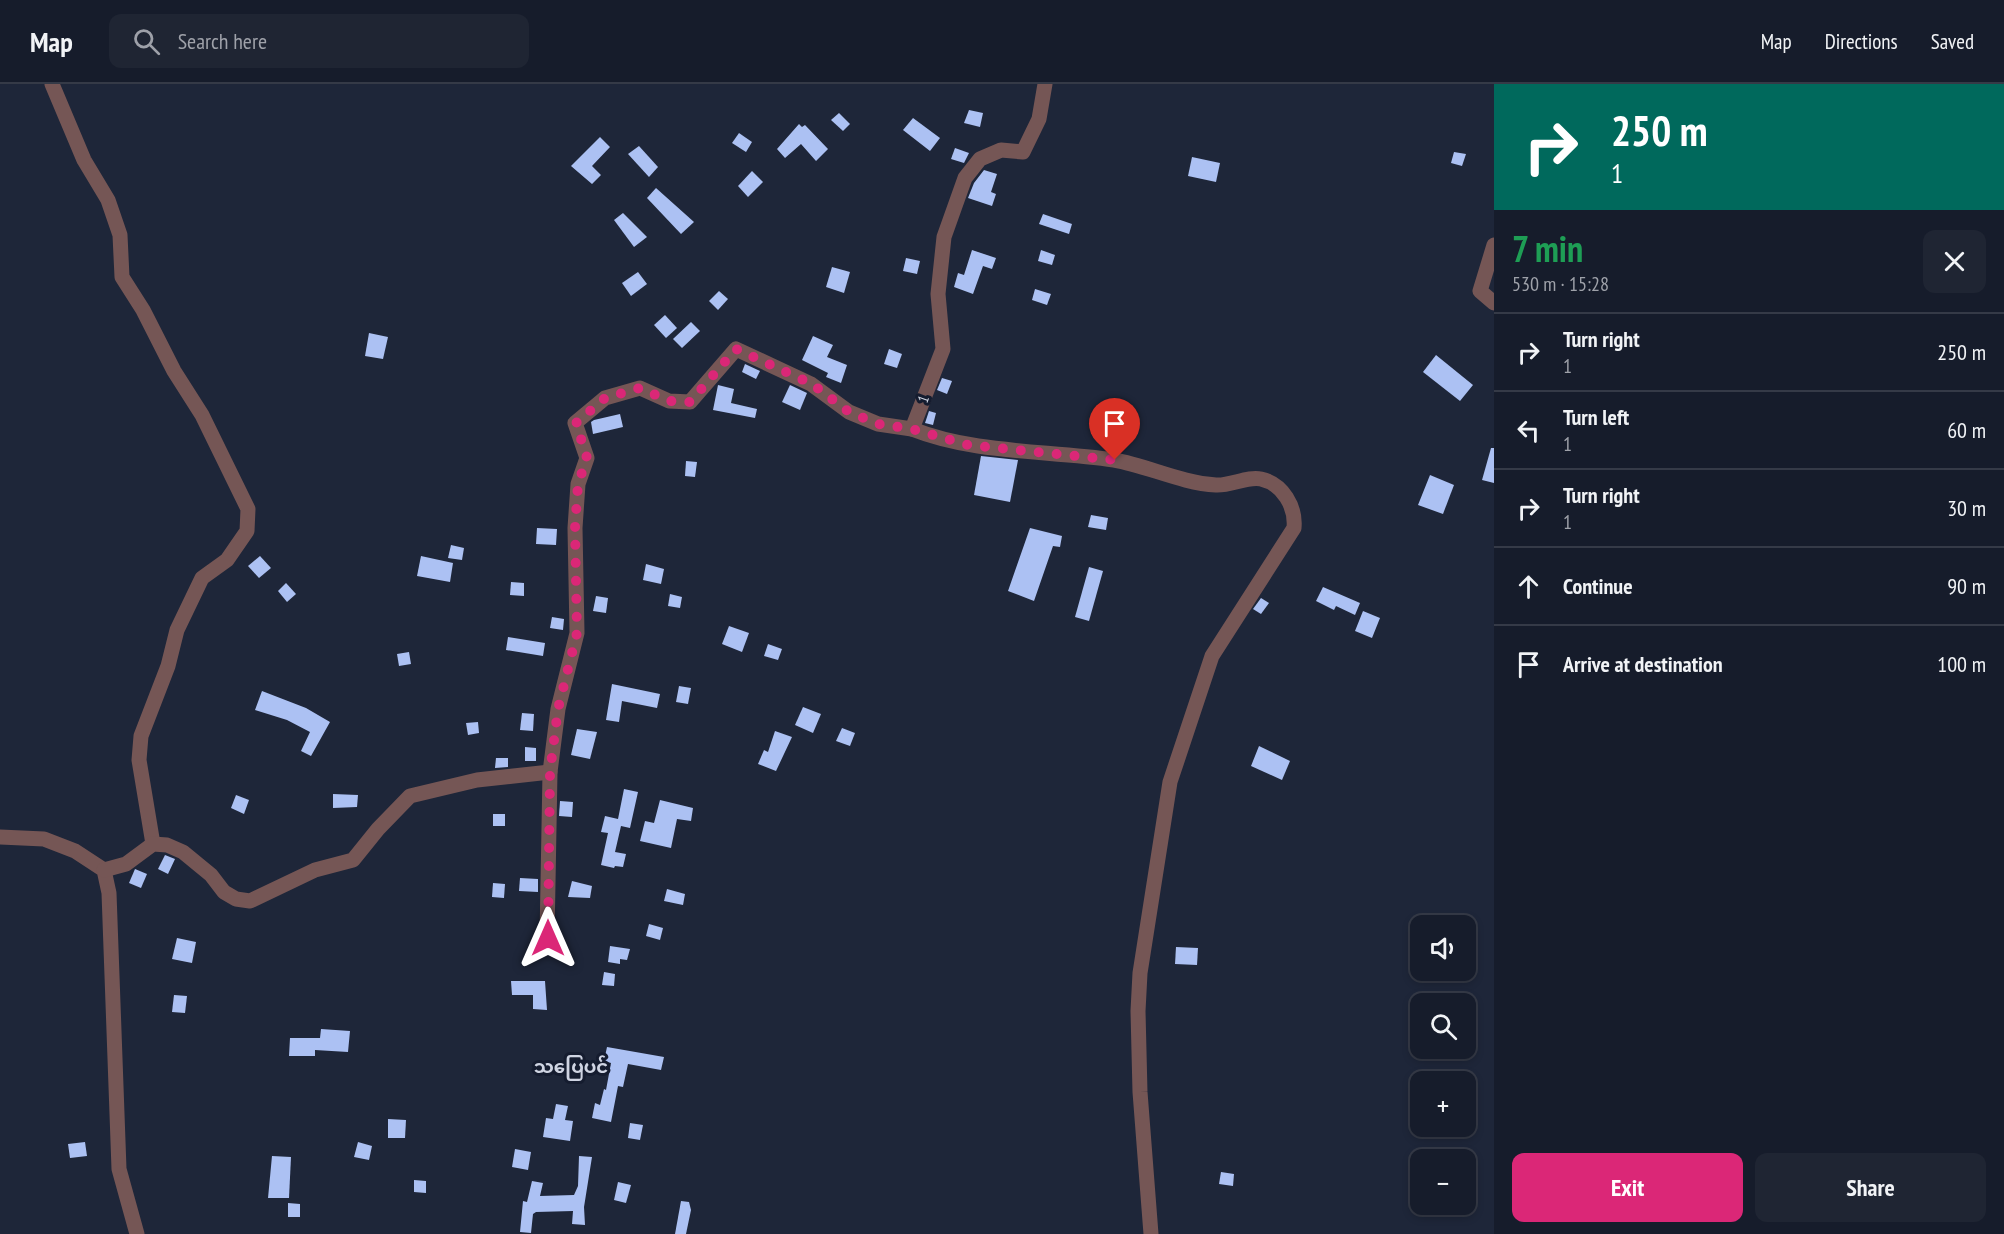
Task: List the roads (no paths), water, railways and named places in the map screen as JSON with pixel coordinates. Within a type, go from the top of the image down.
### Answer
[{"type":"street","points":[[52,84],[84,160],[108,200],[120,235],[122,277],[202,415],[248,508],[247,531],[227,560],[202,578],[177,630],[168,666],[141,736],[139,759],[153,844]]},
{"type":"street","name":"1","points":[[912,429],[943,349],[938,294],[944,237],[965,178],[980,159],[1001,150],[1023,152],[1039,119],[1045,84]]},
{"type":"street","points":[[1494,245],[1480,291],[1494,303]]},
{"type":"street","points":[[548,938],[550,772],[558,709],[577,633],[575,528],[578,484],[587,458],[576,423],[605,398],[640,388],[669,401],[690,402],[736,349],[812,384],[849,412],[878,424],[912,429],[968,445],[1115,460],[1218,486],[1260,479],[1273,485],[1290,501],[1295,515],[1294,528],[1212,656],[1170,782],[1140,973],[1138,1011],[1140,1092],[1152,1234]]},
{"type":"street","points":[[104,870],[126,864],[153,844],[166,844],[183,852],[211,875],[224,892],[236,899],[250,901],[315,870],[353,860],[378,829],[410,796],[477,780],[550,772]]},
{"type":"street","points":[[0,837],[44,839],[75,851],[104,870],[109,893],[119,1169],[136,1234]]},
{"type":"district","name":"သပြေပင်","points":[[571,1066]]}]
